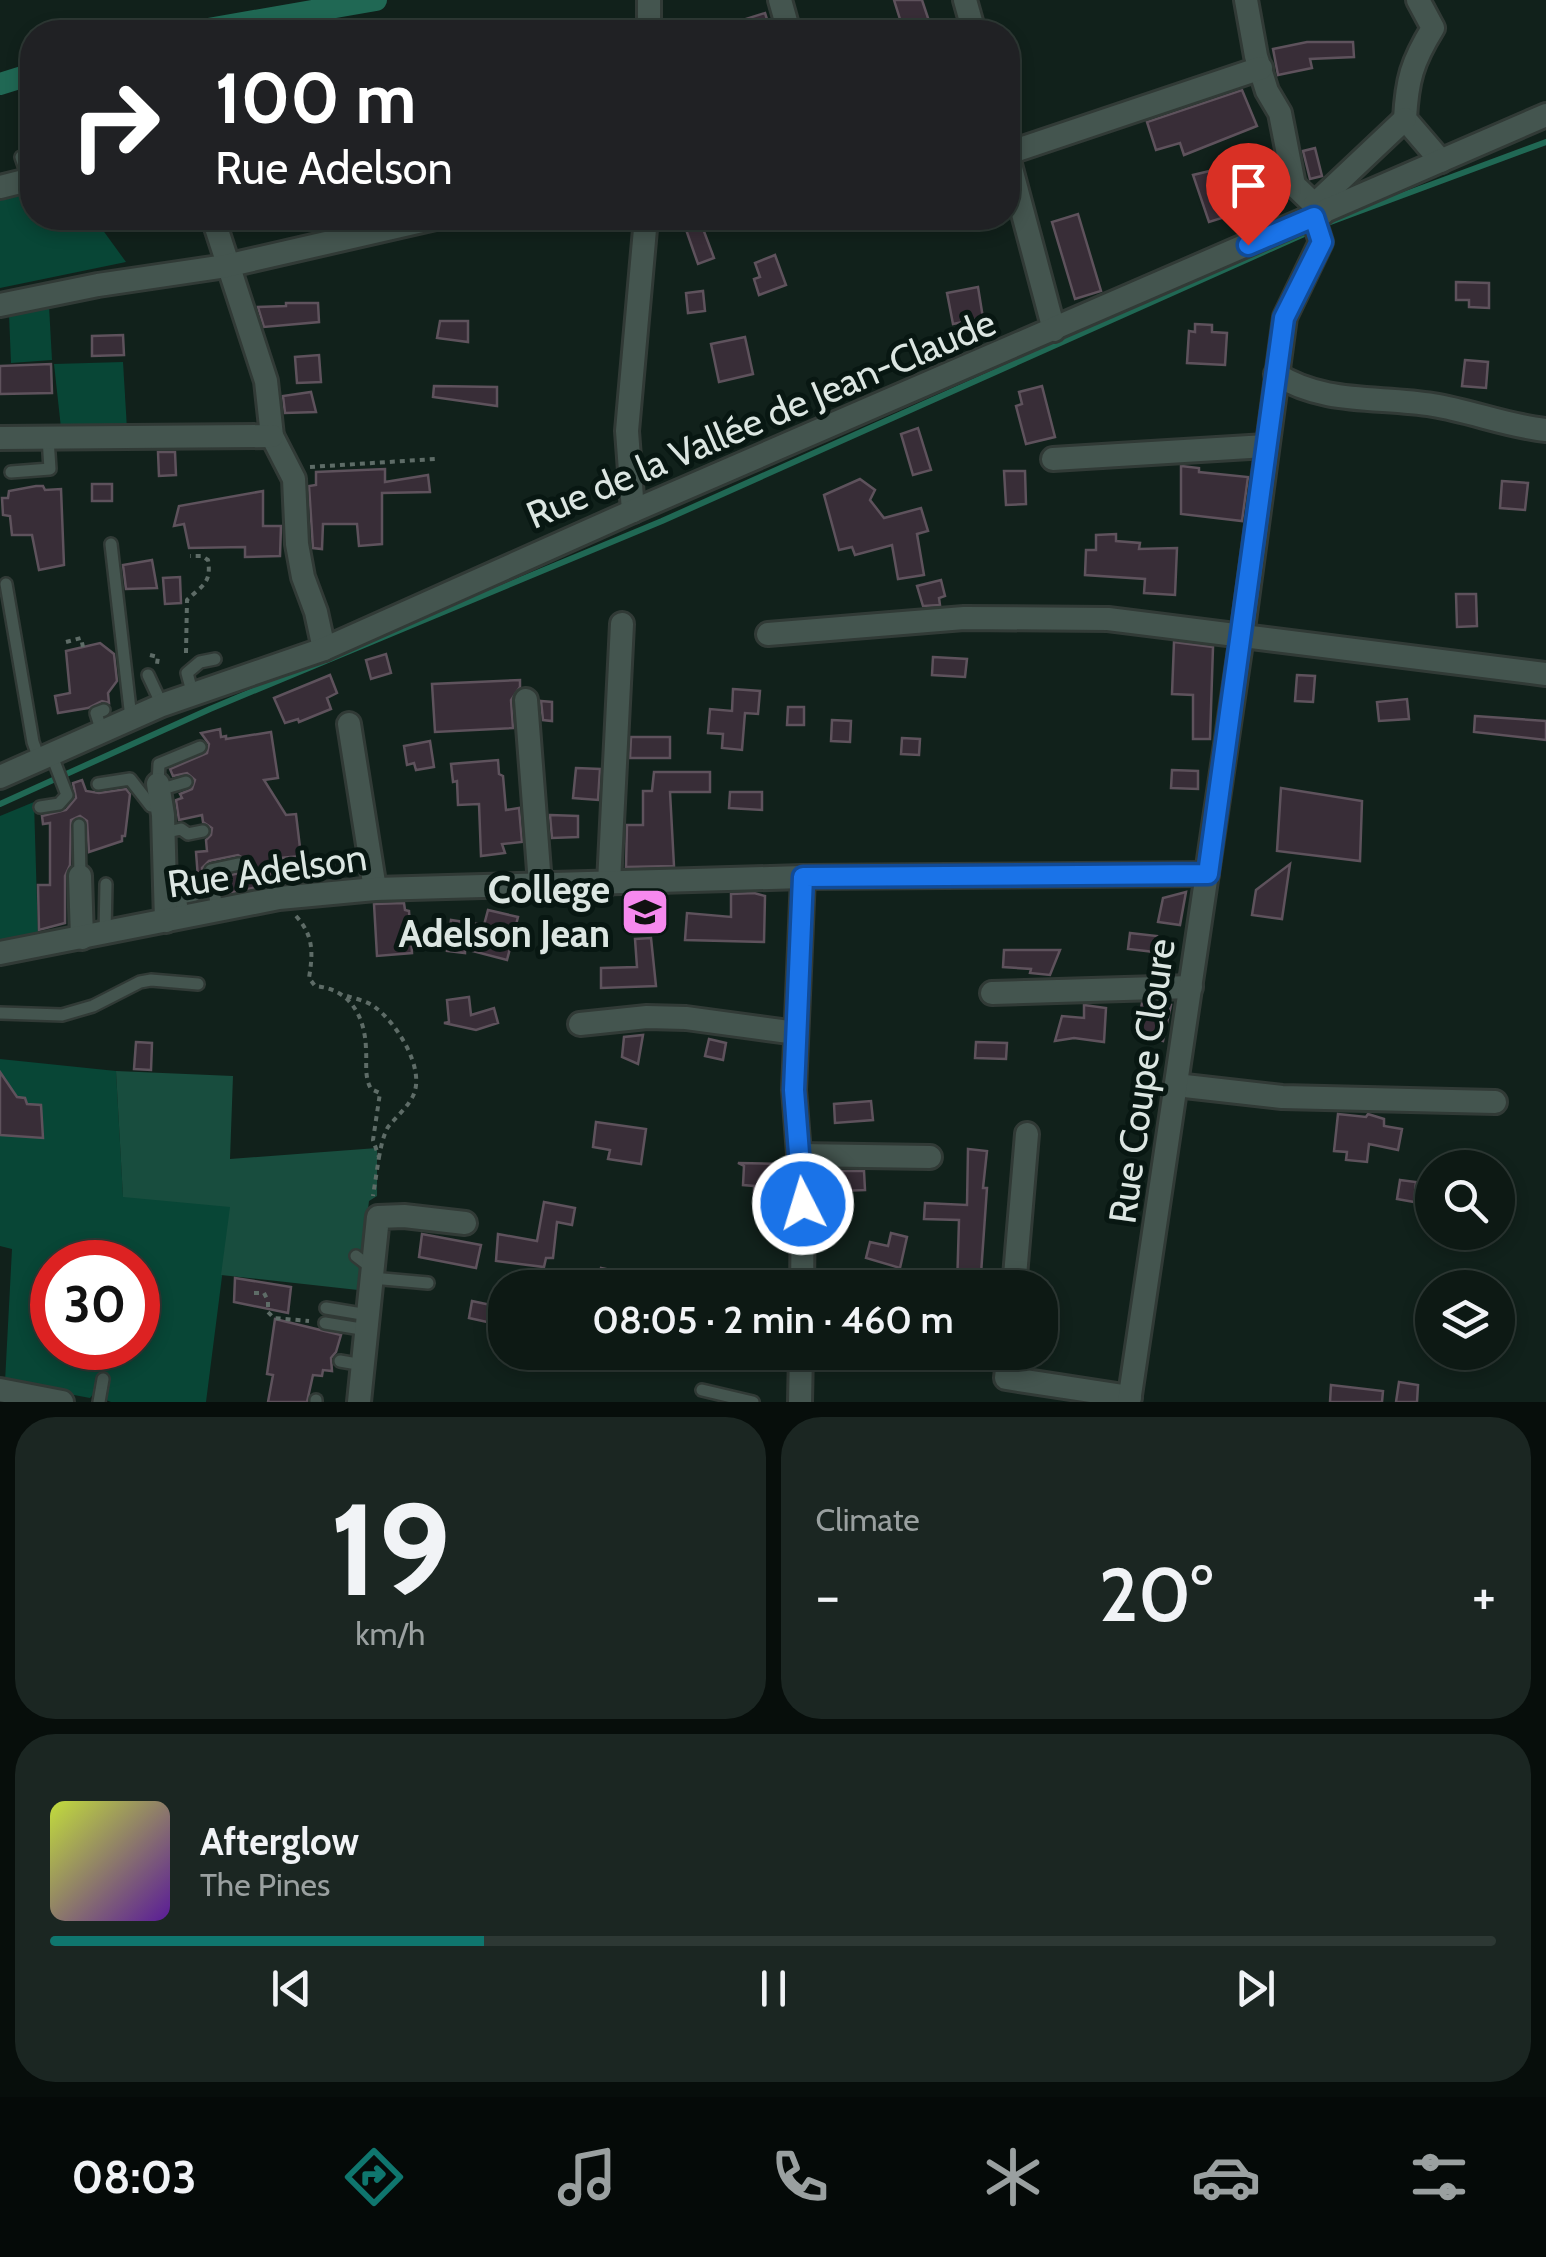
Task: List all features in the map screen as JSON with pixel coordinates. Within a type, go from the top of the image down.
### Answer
[{"type":"street","points":[[1246,0],[1266,91],[1280,114],[1294,185],[1318,219],[1405,120],[1407,82],[1414,59],[1433,28],[1418,0]]},
{"type":"street","points":[[1020,151],[1261,68]]},
{"type":"street","name":"Rue de la Vallée de Jean-Claude","points":[[0,777],[49,760],[103,721],[132,718],[162,705],[190,684],[324,649],[634,511],[1318,219],[1546,114]]},
{"type":"street","points":[[1405,120],[1441,161]]},
{"type":"street","points":[[1020,201],[1054,330]]},
{"type":"street","name":"Rue Coupe Cloure","points":[[1130,1400],[1242,636],[1284,318],[1318,219]]},
{"type":"street","points":[[216,230],[266,381],[272,436],[294,479],[297,544],[324,649]]},
{"type":"street","points":[[0,305],[98,285],[226,266],[365,230]]},
{"type":"street","points":[[634,511],[627,431],[645,230]]},
{"type":"street","points":[[1276,374],[1299,389],[1434,405],[1520,428],[1546,430]]},
{"type":"street","points":[[0,438],[272,436]]},
{"type":"street","points":[[1053,458],[1266,446]]},
{"type":"street","points":[[768,634],[964,618],[1108,619],[1546,674]]},
{"type":"street","points":[[608,883],[622,624]]},
{"type":"street","points":[[526,700],[540,884]]},
{"type":"street","points":[[349,724],[374,889]]},
{"type":"street","points":[[159,793],[175,919]]},
{"type":"street","name":"Rue Adelson","points":[[0,954],[279,898],[374,889],[803,877],[1208,874]]},
{"type":"street","points":[[802,1270],[803,1204],[794,1090],[803,877]]},
{"type":"street","points":[[76,880],[86,937]]},
{"type":"street","points":[[992,992],[1191,986]]},
{"type":"street","points":[[580,1024],[648,1017],[686,1018],[796,1033]]},
{"type":"street","points":[[1176,1085],[1282,1097],[1495,1102]]},
{"type":"street","points":[[1016,1270],[1027,1134]]},
{"type":"street","points":[[799,1155],[930,1157]]},
{"type":"street","points":[[359,1402],[352,1363],[367,1323],[367,1268],[378,1218],[404,1216],[466,1223]]},
{"type":"street","points":[[800,1402],[801,1370]]},
{"type":"street","points":[[1007,1370],[1006,1378],[1130,1400]]},
{"type":"street","points":[[13,1395],[62,1402]]},
{"type":"lane","points":[[10,472],[50,469],[48,438]]},
{"type":"lane","points":[[111,544],[132,718]]},
{"type":"lane","points":[[6,584],[33,742],[49,760],[68,794],[59,804],[40,807]]},
{"type":"lane","points":[[190,684],[200,662],[215,659]]},
{"type":"lane","points":[[148,675],[162,705]]},
{"type":"lane","points":[[98,784],[130,779],[151,806],[159,793],[159,764],[200,747]]},
{"type":"lane","points":[[159,793],[186,782]]},
{"type":"lane","points":[[76,880],[79,826]]},
{"type":"lane","points":[[163,833],[181,829],[188,834],[203,831]]},
{"type":"lane","points":[[217,910],[210,870],[239,864]]},
{"type":"lane","points":[[86,937],[106,884]]},
{"type":"lane","points":[[175,919],[180,898],[194,895]]},
{"type":"lane","points":[[0,1014],[62,1015],[93,1006],[140,982],[198,984]]},
{"type":"lane","points":[[367,1268],[428,1283]]},
{"type":"lane","points":[[326,1308],[367,1323]]},
{"type":"lane","points":[[325,1323],[367,1323]]},
{"type":"lane","points":[[99,1402],[104,1379]]},
{"type":"lane","points":[[702,1390],[753,1402]]},
{"type":"path","points":[[288,468],[435,459]]},
{"type":"path","points":[[190,556],[208,560],[210,569],[205,586],[186,600],[190,684]]},
{"type":"path","points":[[66,642],[81,638],[83,647]]},
{"type":"path","points":[[279,898],[308,929],[313,953],[309,978],[316,986],[332,987],[380,1010],[407,1041],[416,1087],[412,1099],[386,1131],[372,1204],[378,1218]]},
{"type":"path","points":[[347,996],[365,1038],[365,1079],[371,1089],[380,1093],[373,1140],[379,1157]]},
{"type":"path","points":[[254,1293],[264,1293],[268,1312],[274,1318],[325,1323]]},
{"type":"green space","points":[[20,195],[20,230],[103,230],[126,262],[0,288],[0,200]]},
{"type":"green space","points":[[49,306],[52,360],[11,363],[9,314]]},
{"type":"green space","points":[[123,362],[127,429],[61,428],[54,364]]},
{"type":"green space","points":[[34,802],[38,937],[0,944],[0,816]]},
{"type":"green space","points":[[0,1059],[116,1071],[123,1196],[231,1206],[206,1402],[111,1402],[106,1400],[108,1396],[94,1393],[90,1398],[5,1382],[12,1249],[0,1246]]},
{"type":"green space","points":[[116,1071],[233,1076],[230,1159],[377,1148],[377,1196],[369,1201],[358,1290],[221,1275],[230,1207],[123,1197]]},
{"type":"building","points":[[894,0],[922,0],[929,20],[900,20]]},
{"type":"building","points":[[765,13],[767,20],[743,20]]},
{"type":"building","points":[[1307,42],[1353,42],[1354,57],[1310,59],[1312,68],[1278,75],[1273,49]]},
{"type":"building","points":[[1242,90],[1257,126],[1184,155],[1180,143],[1156,150],[1147,122]]},
{"type":"building","points":[[1315,148],[1322,176],[1310,179],[1303,151]]},
{"type":"building","points":[[1256,160],[1267,204],[1209,222],[1193,175]]},
{"type":"building","points":[[1078,214],[1101,291],[1075,299],[1052,222]]},
{"type":"building","points":[[686,230],[704,230],[714,258],[698,264]]},
{"type":"building","points":[[775,255],[786,285],[759,295],[754,279],[760,277],[755,263]]},
{"type":"building","points":[[1456,282],[1489,283],[1489,308],[1469,307],[1469,300],[1456,300]]},
{"type":"building","points":[[978,287],[983,318],[953,324],[947,293]]},
{"type":"building","points":[[703,291],[705,311],[688,313],[686,293]]},
{"type":"building","points":[[318,303],[319,322],[264,327],[258,307]]},
{"type":"building","points":[[440,321],[468,321],[468,342],[437,338]]},
{"type":"building","points":[[1195,324],[1212,325],[1212,332],[1227,333],[1225,365],[1187,363],[1189,331],[1195,332]]},
{"type":"building","points":[[123,335],[124,355],[92,356],[92,336]]},
{"type":"building","points":[[745,337],[753,374],[719,382],[711,344]]},
{"type":"building","points":[[319,355],[321,382],[297,383],[295,357]]},
{"type":"building","points":[[1465,360],[1488,362],[1486,388],[1462,386]]},
{"type":"building","points":[[51,364],[52,393],[0,394],[0,366]]},
{"type":"building","points":[[434,386],[497,387],[497,406],[433,397]]},
{"type":"building","points":[[1042,386],[1055,437],[1026,444],[1016,406],[1022,404],[1019,392]]},
{"type":"building","points":[[311,392],[316,412],[285,413],[283,396]]},
{"type":"building","points":[[918,428],[931,470],[913,475],[901,434]]},
{"type":"building","points":[[158,452],[175,452],[176,475],[159,476]]},
{"type":"building","points":[[1181,466],[1199,468],[1199,472],[1248,477],[1242,521],[1181,514]]},
{"type":"building","points":[[385,469],[385,482],[428,475],[430,492],[382,493],[382,544],[359,546],[357,524],[323,524],[322,549],[313,548],[309,486],[316,485],[316,472]]},
{"type":"building","points":[[1004,471],[1025,471],[1026,504],[1006,505]]},
{"type":"building","points":[[860,479],[875,490],[870,500],[884,518],[921,508],[928,531],[917,534],[924,575],[898,579],[892,545],[855,555],[852,547],[839,550],[824,495]]},
{"type":"building","points":[[1502,481],[1528,483],[1525,510],[1500,508]]},
{"type":"building","points":[[92,484],[112,484],[112,501],[92,501]]},
{"type":"building","points":[[36,486],[61,489],[64,565],[39,570],[32,535],[12,535],[10,516],[3,515],[2,498],[8,498],[9,491]]},
{"type":"building","points":[[263,491],[263,526],[281,526],[280,556],[245,557],[245,547],[189,548],[184,524],[174,526],[179,506]]},
{"type":"building","points":[[1116,534],[1116,541],[1140,543],[1139,549],[1177,548],[1175,595],[1144,593],[1145,579],[1085,575],[1086,550],[1096,550],[1096,535]]},
{"type":"building","points":[[152,560],[157,588],[126,589],[123,565]]},
{"type":"building","points":[[180,577],[181,603],[165,604],[163,578]]},
{"type":"building","points":[[941,580],[945,596],[939,598],[940,605],[923,606],[917,586]]},
{"type":"building","points":[[1456,594],[1476,594],[1477,626],[1457,627]]},
{"type":"building","points":[[1174,642],[1213,647],[1210,739],[1193,739],[1193,695],[1172,694]]},
{"type":"building","points":[[100,643],[114,654],[117,681],[108,693],[109,703],[102,701],[88,708],[58,713],[55,696],[70,693],[66,651]]},
{"type":"building","points":[[386,654],[391,673],[371,679],[366,660]]},
{"type":"building","points":[[933,657],[967,659],[965,677],[932,675]]},
{"type":"building","points":[[330,675],[337,693],[327,698],[331,709],[299,722],[298,719],[285,723],[274,698]]},
{"type":"building","points":[[1297,675],[1315,676],[1313,702],[1295,701]]},
{"type":"building","points":[[520,680],[511,700],[513,728],[435,732],[432,684]]},
{"type":"building","points":[[733,689],[760,691],[758,714],[745,713],[742,750],[722,748],[723,734],[708,733],[710,709],[732,711]]},
{"type":"building","points":[[1407,699],[1409,719],[1379,721],[1377,702]]},
{"type":"building","points":[[541,701],[552,702],[552,721],[543,720]]},
{"type":"building","points":[[788,707],[804,707],[804,725],[787,725]]},
{"type":"building","points":[[1475,716],[1546,721],[1546,740],[1474,732]]},
{"type":"building","points":[[832,720],[851,721],[850,742],[831,741]]},
{"type":"building","points":[[220,729],[221,737],[226,739],[271,732],[278,778],[264,780],[286,815],[296,814],[301,856],[281,858],[281,865],[271,872],[272,884],[224,894],[222,877],[244,872],[248,861],[238,855],[209,861],[202,868],[203,878],[198,878],[196,852],[207,851],[206,840],[212,828],[203,822],[202,815],[179,820],[176,800],[192,789],[195,780],[187,773],[173,776],[170,769],[207,753],[209,744],[201,733]]},
{"type":"building","points":[[631,737],[670,737],[670,758],[630,758]]},
{"type":"building","points":[[902,738],[920,739],[919,755],[901,754]]},
{"type":"building","points":[[430,741],[434,767],[416,770],[414,763],[407,765],[404,746]]},
{"type":"building","points":[[498,760],[506,810],[519,808],[522,842],[502,844],[505,853],[481,856],[479,804],[458,805],[457,781],[453,782],[451,764]]},
{"type":"building","points":[[576,768],[600,769],[598,800],[573,798]]},
{"type":"building","points":[[1172,770],[1198,771],[1198,789],[1171,788]]},
{"type":"building","points":[[654,772],[710,772],[710,792],[670,792],[674,866],[626,867],[627,825],[643,825],[643,791],[652,791]]},
{"type":"building","points":[[82,780],[86,791],[126,789],[130,794],[125,836],[122,841],[89,852],[87,821],[80,816],[71,820],[65,923],[39,930],[38,885],[50,885],[50,823],[43,824],[42,816],[66,810],[76,798],[73,783]]},
{"type":"building","points":[[1281,788],[1362,801],[1360,861],[1277,851]]},
{"type":"building","points":[[730,792],[762,792],[762,810],[729,808]]},
{"type":"building","points":[[550,815],[578,816],[578,837],[552,838]]},
{"type":"building","points":[[1290,864],[1282,919],[1252,915],[1256,890]]},
{"type":"building","points":[[1186,892],[1180,925],[1158,922],[1163,898]]},
{"type":"building","points":[[731,894],[765,896],[764,942],[685,940],[687,913],[731,917]]},
{"type":"building","points":[[404,903],[409,911],[412,953],[377,956],[374,904]]},
{"type":"building","points":[[488,910],[518,917],[507,960],[465,949],[465,953],[447,951],[451,920],[484,925]]},
{"type":"building","points":[[1130,933],[1157,936],[1155,952],[1128,949]]},
{"type":"building","points":[[651,938],[656,986],[601,988],[601,968],[637,967],[635,939]]},
{"type":"building","points":[[1004,950],[1060,950],[1050,975],[1003,967]]},
{"type":"building","points":[[469,997],[471,1015],[494,1008],[498,1023],[476,1030],[444,1023],[449,1022],[447,1000]]},
{"type":"building","points":[[1142,1003],[1171,1005],[1163,1041],[1136,1035]]},
{"type":"building","points":[[1084,1005],[1106,1008],[1104,1042],[1074,1038],[1055,1041],[1062,1016],[1084,1018]]},
{"type":"building","points":[[643,1035],[638,1064],[622,1057],[624,1037]]},
{"type":"building","points":[[709,1039],[726,1043],[723,1060],[705,1056]]},
{"type":"building","points":[[136,1042],[152,1043],[151,1070],[134,1069]]},
{"type":"building","points":[[976,1042],[1007,1043],[1006,1059],[975,1058]]},
{"type":"building","points":[[0,1072],[17,1097],[25,1098],[27,1104],[41,1105],[43,1138],[0,1135]]},
{"type":"building","points":[[871,1101],[873,1120],[835,1123],[834,1104]]},
{"type":"building","points":[[1338,1114],[1368,1114],[1384,1119],[1384,1126],[1402,1129],[1398,1150],[1369,1144],[1367,1162],[1346,1160],[1347,1152],[1334,1151]]},
{"type":"building","points":[[596,1122],[646,1129],[641,1164],[608,1159],[610,1150],[593,1147]]},
{"type":"building","points":[[968,1149],[987,1151],[981,1270],[958,1270],[959,1220],[924,1219],[925,1203],[967,1205]]},
{"type":"building","points":[[738,1163],[782,1164],[778,1199],[754,1199],[754,1186],[743,1185],[744,1166]]},
{"type":"building","points":[[838,1171],[864,1171],[865,1190],[838,1191]]},
{"type":"building","points":[[1400,1180],[1415,1182],[1414,1202],[1397,1199]]},
{"type":"building","points":[[544,1202],[575,1208],[572,1225],[557,1222],[553,1258],[546,1258],[544,1267],[496,1261],[498,1234],[537,1241]]},
{"type":"building","points":[[891,1233],[907,1237],[900,1268],[866,1258],[870,1242],[888,1246]]},
{"type":"building","points":[[422,1234],[481,1245],[476,1268],[419,1257]]},
{"type":"building","points":[[235,1278],[291,1287],[288,1313],[234,1302]]},
{"type":"building","points":[[472,1301],[488,1304],[488,1322],[469,1318]]},
{"type":"building","points":[[275,1319],[341,1335],[331,1358],[332,1371],[313,1375],[307,1402],[268,1402],[273,1375],[267,1374]]},
{"type":"building","points":[[1399,1382],[1418,1385],[1417,1402],[1396,1402]]},
{"type":"building","points":[[1331,1385],[1383,1391],[1382,1402],[1330,1402]]},
{"type":"waterway","points":[[260,20],[376,0]]},
{"type":"waterway","points":[[0,84],[20,78]]},
{"type":"waterway","points":[[1325,224],[1546,142]]},
{"type":"waterway","points":[[0,804],[210,709],[662,521],[1313,230]]},
{"type":"place","name":"College Adelson Jean","points":[[645,912]]},
{"type":"route","points":[[803,1204],[794,1090],[803,877],[1208,874],[1284,318],[1322,242],[1314,217],[1248,245]]}]
